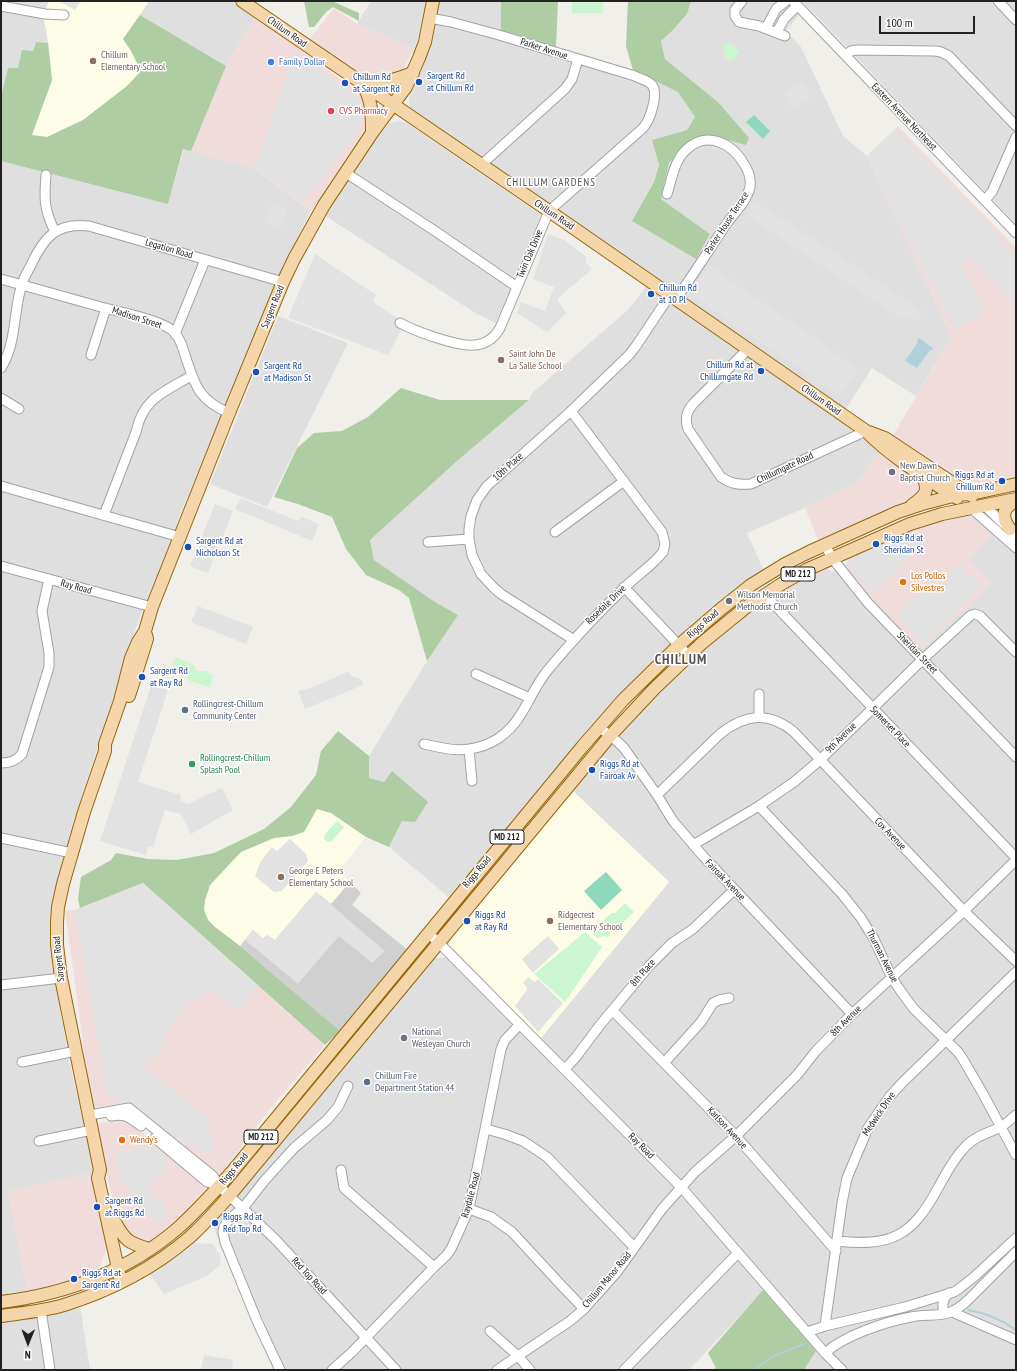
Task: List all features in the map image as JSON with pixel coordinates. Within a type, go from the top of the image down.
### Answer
[{"type":"main road","name":"Chillum Road","points":[[242,1],[481,166],[549,211],[866,431],[877,442],[971,508]]},
{"type":"main road","name":"Sargent Road","points":[[124,1280],[98,1178],[100,1170],[91,1122],[60,978],[57,945],[57,919],[60,893],[84,812],[105,751],[113,744],[131,691],[147,640],[145,631],[152,607],[283,282],[309,231],[346,172],[372,132],[406,87],[425,42],[433,1]]},
{"type":"main road","points":[[361,83],[373,84],[388,82],[413,73]]},
{"type":"main road","points":[[361,83],[366,90],[370,102],[372,132]]},
{"type":"main road","name":"Chillum Road","points":[[866,431],[885,438],[984,505]]},
{"type":"main road","points":[[903,510],[917,502],[924,495],[926,482],[921,474]]},
{"type":"main road","name":"Riggs Road","points":[[1,1302],[25,1299],[81,1284],[121,1266],[149,1249],[177,1228],[200,1207],[599,727],[644,678],[721,608],[751,585],[785,564],[903,510],[953,496],[1016,484]]},
{"type":"main road","points":[[1013,532],[1005,523],[1004,514],[1008,506],[1016,500]]},
{"type":"main road","name":"Riggs Road","points":[[1,1316],[42,1310],[84,1298],[124,1280],[152,1264],[189,1237],[208,1220],[610,736],[654,689],[716,632],[764,594],[806,570],[905,525],[942,514],[1016,500]]},
{"type":"main road","name":"Sargent Road","points":[[100,1170],[105,1176],[115,1222],[121,1266]]},
{"type":"main road","points":[[115,1222],[122,1235],[132,1244],[149,1249]]},
{"type":"street","points":[[742,1],[735,10],[737,20],[742,23],[766,28],[781,34],[784,18],[795,3]]},
{"type":"street","points":[[766,28],[776,9],[786,1]]},
{"type":"street","points":[[998,1],[1016,20]]},
{"type":"street","name":"Eastern Avenue Northeast","points":[[795,3],[1016,232]]},
{"type":"street","points":[[1,6],[45,14],[64,15]]},
{"type":"street","name":"Parker Avenue","points":[[430,18],[500,35],[578,60],[635,76],[648,82],[654,89]]},
{"type":"street","points":[[845,55],[851,51],[857,50],[935,51],[944,53],[949,56],[1016,126]]},
{"type":"street","points":[[481,166],[565,90],[572,80],[578,60]]},
{"type":"street","name":"Twin Oak Drive","points":[[400,323],[411,329],[460,345],[471,346],[481,344],[491,339],[498,332],[549,211],[644,128],[654,102],[654,89]]},
{"type":"street","points":[[985,200],[992,192],[1016,137]]},
{"type":"street","name":"Parker House Terrace","points":[[667,194],[678,160],[686,150],[700,141],[712,140],[724,143],[741,158],[749,174],[750,186],[744,200],[673,297]]},
{"type":"street","points":[[346,172],[517,287]]},
{"type":"street","points":[[1,368],[9,351],[22,285],[36,253],[47,238],[55,232],[47,214],[45,203],[46,176]]},
{"type":"street","name":"Legation Road","points":[[55,232],[71,225],[89,226],[283,282]]},
{"type":"street","points":[[205,260],[175,334],[182,346],[196,387],[207,400],[218,409],[229,413]]},
{"type":"street","name":"Madison Street","points":[[1,279],[158,323],[169,328],[175,334]]},
{"type":"street","name":"10th Place","points":[[574,640],[520,606],[484,579],[472,555],[469,540],[469,529],[474,508],[477,500],[487,486],[620,364],[636,346],[673,297]]},
{"type":"street","points":[[91,355],[106,308]]},
{"type":"street","name":"Chillumgate Road","points":[[748,349],[693,404],[687,413],[686,423],[688,429],[721,477],[736,484],[751,484],[866,431]]},
{"type":"street","points":[[104,515],[144,409],[160,394],[192,376]]},
{"type":"street","points":[[1,398],[19,409]]},
{"type":"street","name":"Rosedale Drive","points":[[424,744],[450,750],[468,750],[492,742],[510,728],[525,710],[530,698],[546,673],[582,629],[624,587],[661,555],[665,544],[662,532],[571,410]]},
{"type":"street","points":[[555,532],[624,481]]},
{"type":"street","points":[[1,486],[180,537]]},
{"type":"street","name":"Chillum Road","points":[[984,505],[1013,532]]},
{"type":"street","name":"Chillum Road","points":[[971,508],[1016,548]]},
{"type":"street","points":[[428,542],[469,540]]},
{"type":"street","name":"Sheridan Street","points":[[825,545],[832,558],[868,603],[1016,757]]},
{"type":"street","name":"Ray Road","points":[[1,566],[152,607]]},
{"type":"street","points":[[1,763],[12,762],[22,754],[47,673],[49,653],[42,611],[49,579]]},
{"type":"street","points":[[624,587],[689,656]]},
{"type":"street","name":"Somerset Place","points":[[764,594],[1016,859]]},
{"type":"street","name":"9th Avenue","points":[[693,845],[759,806],[794,782],[820,760],[872,708],[969,616],[975,614],[980,616],[1016,652]]},
{"type":"street","points":[[476,674],[530,698]]},
{"type":"street","points":[[759,694],[759,717]]},
{"type":"street","name":"Cox Avenue","points":[[658,795],[726,729],[738,722],[759,717],[778,722],[790,728],[964,911],[1016,961]]},
{"type":"street","name":"Fairoak Avenue","points":[[599,727],[618,742],[627,752],[658,795],[673,821],[693,845],[852,1014]]},
{"type":"street","points":[[468,750],[472,781]]},
{"type":"street","name":"Thurman Avenue","points":[[759,806],[854,908],[874,939],[892,978],[914,1009],[946,1039],[964,1061],[1016,1155]]},
{"type":"street","points":[[1,838],[72,854]]},
{"type":"street","name":"8th Avenue","points":[[681,1187],[695,1172],[736,1136],[800,1072],[816,1051],[852,1014],[964,911],[1016,859]]},
{"type":"street","name":"8th Place","points":[[565,1069],[658,956],[672,943],[693,929],[734,890]]},
{"type":"street","name":"Ray Road","points":[[428,933],[681,1187],[825,1353],[842,1370]]},
{"type":"street","name":"Medwick Drive","points":[[825,1326],[842,1203],[847,1178],[868,1128],[890,1096],[903,1082],[1016,972]]},
{"type":"street","points":[[1,985],[60,978]]},
{"type":"street","points":[[664,1063],[696,1027],[713,1003],[729,998]]},
{"type":"street","name":"Karlson Avenue","points":[[613,1011],[736,1136],[836,1251]]},
{"type":"street","name":"Raydale Road","points":[[332,1370],[452,1249],[469,1209],[503,1044],[520,1024]]},
{"type":"street","points":[[22,1062],[76,1050]]},
{"type":"street","points":[[280,1370],[257,1321],[223,1236],[224,1228],[229,1219],[243,1208],[265,1180],[294,1148],[327,1120],[338,1107],[348,1086]]},
{"type":"street","name":"Red Top Road","points":[[39,1141],[91,1122],[121,1114],[133,1119],[208,1182],[219,1186],[230,1195],[275,1239],[396,1370]]},
{"type":"street","points":[[837,1241],[852,1243],[873,1242],[891,1238],[906,1231],[928,1207],[956,1157],[965,1146],[981,1135],[1000,1127],[1016,1115]]},
{"type":"street","points":[[486,1129],[515,1138],[530,1145],[542,1154],[558,1168],[634,1247]]},
{"type":"street","points":[[341,1170],[344,1188],[434,1267]]},
{"type":"street","name":"Chillum Manor Road","points":[[497,1370],[542,1338],[570,1321],[584,1309],[617,1272],[650,1225],[681,1187]]},
{"type":"street","points":[[469,1209],[486,1214],[497,1220],[512,1232],[584,1309]]},
{"type":"street","points":[[807,1332],[825,1326],[905,1307],[942,1296],[960,1288],[1016,1238]]},
{"type":"street","points":[[825,1353],[831,1347],[848,1338],[871,1329],[912,1316],[950,1311],[1016,1252]]},
{"type":"street","points":[[624,1370],[738,1253]]},
{"type":"street","points":[[942,1296],[950,1298],[950,1311]]},
{"type":"street","points":[[942,1296],[943,1303],[950,1311],[1016,1340]]},
{"type":"street","points":[[42,1310],[50,1370]]},
{"type":"street","points":[[490,1331],[518,1356],[530,1370]]},
{"type":"shaded area","points":[[1,1],[49,1],[44,21],[48,43],[36,42],[33,51],[18,68],[8,68],[1,97]]},
{"type":"shaded area","name":"Chillum Elementary School","points":[[49,1],[149,1],[123,39],[141,71],[127,86],[83,120],[47,137],[32,135],[52,80],[47,31],[44,21]]},
{"type":"shaded area","points":[[59,1],[81,1],[75,10]]},
{"type":"shaded area","points":[[149,1],[231,1],[255,17],[226,66],[140,15]]},
{"type":"shaded area","points":[[371,1],[427,1],[421,30],[414,49],[357,24]]},
{"type":"shaded area","points":[[438,1],[501,1],[501,30],[633,70],[678,92],[695,117],[687,130],[652,140],[659,165],[654,182],[632,221],[710,234],[661,199],[669,163],[690,141],[720,138],[718,102],[665,59],[661,41],[687,14],[691,1],[785,1],[799,15],[786,31],[801,47],[843,136],[867,156],[952,337],[916,396],[872,368],[846,409],[416,114],[409,105],[409,94],[423,65],[434,30]]},
{"type":"shaded area","points":[[802,1],[1016,1],[1016,224]]},
{"type":"shaded area","points":[[334,8],[357,24],[414,49],[401,73],[367,79],[309,40]]},
{"type":"shaded area","points":[[255,17],[362,95],[369,120],[366,130],[312,210],[253,168],[191,151],[226,66]]},
{"type":"shaded area","points":[[296,53],[356,95],[360,106],[362,122],[317,186],[301,201],[254,167]]},
{"type":"shaded area","points":[[804,82],[811,99],[792,108],[784,92]]},
{"type":"shaded area","points":[[398,121],[407,123],[541,215],[509,296],[496,323],[477,314],[324,215],[371,145],[390,123]]},
{"type":"shaded area","points":[[898,126],[1016,248],[1016,476],[980,483],[954,479],[892,437],[952,337],[867,156]]},
{"type":"shaded area","points":[[895,129],[1016,255],[1016,313],[1008,294],[969,257],[961,264],[984,310],[976,319],[954,329],[867,156]]},
{"type":"shaded area","points":[[184,149],[253,168],[311,210],[273,288],[237,379],[181,512],[164,559],[139,619],[70,833],[62,863],[52,920],[52,966],[69,1059],[94,1172],[27,1294],[1,1298],[1,161],[168,204]]},
{"type":"shaded area","points":[[754,200],[923,312],[918,320],[896,316],[746,214]]},
{"type":"shaded area","points":[[272,204],[287,208],[281,228],[266,222]]},
{"type":"shaded area","points":[[548,234],[564,240],[587,257],[585,262],[592,269],[557,299],[566,313],[547,332],[517,313],[521,302],[545,311],[554,287],[533,279]]},
{"type":"shaded area","points":[[315,254],[376,295],[373,302],[405,323],[388,355],[288,318]]},
{"type":"shaded area","points":[[710,266],[859,369],[839,396],[687,293]]},
{"type":"shaded area","points":[[646,286],[880,450],[864,475],[855,484],[747,533],[764,571],[667,647],[637,680],[451,899],[389,847],[402,821],[392,771],[384,782],[369,778],[369,756],[427,661],[458,615],[435,602],[374,560],[370,540],[457,461],[529,400],[531,394],[630,308]]},
{"type":"shaded area","points":[[278,316],[348,343],[267,507],[210,484]]},
{"type":"shaded area","points":[[880,450],[922,480],[925,486],[910,501],[819,542],[805,508],[855,484],[864,475]]},
{"type":"shaded area","points":[[241,498],[298,521],[302,517],[319,524],[312,541],[235,509]]},
{"type":"shaded area","points":[[215,504],[233,511],[208,573],[190,566]]},
{"type":"shaded area","points":[[961,515],[974,517],[993,533],[968,560],[991,583],[922,650],[851,576],[846,564],[850,556],[921,524]]},
{"type":"shaded area","points":[[1008,523],[1016,532],[1016,1370],[804,1370],[816,1351],[763,1291],[689,1370],[274,1370],[221,1248],[212,1223],[425,965],[435,958],[443,958],[452,947],[541,1038],[669,882],[573,791],[595,759],[685,665],[755,606],[820,568],[826,568],[832,572],[846,564],[847,569],[990,582],[968,560],[993,533]]},
{"type":"shaded area","points":[[915,530],[918,548],[875,592],[868,589],[850,570],[849,561],[853,556]]},
{"type":"shaded area","points":[[960,564],[981,587],[923,645],[896,617],[944,568],[949,573]]},
{"type":"shaded area","points":[[198,606],[253,627],[246,644],[191,622]]},
{"type":"shaded area","points":[[349,671],[351,676],[361,679],[363,685],[305,709],[298,691],[313,687]]},
{"type":"shaded area","points":[[151,686],[168,690],[138,782],[181,795],[180,801],[188,804],[222,788],[233,810],[191,834],[181,814],[165,810],[153,847],[148,846],[146,855],[100,841]]},
{"type":"shaded area","name":"Ridgecrest Elementary School","points":[[573,791],[669,882],[541,1038],[452,947],[451,940],[454,933]]},
{"type":"shaded area","name":"George E Peters Elementary School","points":[[317,809],[331,813],[366,837],[339,871],[350,882],[331,904],[316,892],[275,940],[264,939],[253,930],[240,946],[208,920],[204,910],[205,900],[210,885],[240,852],[274,838],[292,836],[304,832]]},
{"type":"shaded area","points":[[290,839],[306,854],[308,861],[282,891],[274,892],[255,876],[261,861],[272,847],[277,851]]},
{"type":"shaded area","points":[[350,882],[361,893],[352,905],[408,950],[340,1031],[240,946],[253,930],[263,939],[267,935],[275,940],[316,892],[331,904]]},
{"type":"shaded area","points":[[143,883],[325,1045],[273,1105],[219,1176],[178,1143],[133,1111],[94,1107],[91,1101],[65,911],[75,910]]},
{"type":"shaded area","points":[[143,883],[259,986],[236,1010],[208,989],[199,1001],[193,998],[175,1020],[164,1037],[168,1041],[143,1067],[212,1121],[205,1131],[216,1142],[210,1155],[178,1140],[134,1108],[108,1097],[75,910]]},
{"type":"shaded area","points":[[316,892],[385,951],[372,963],[339,936],[298,984],[245,940],[253,930],[263,939],[267,935],[275,940]]},
{"type":"shaded area","points":[[548,936],[559,949],[533,973],[522,959]]},
{"type":"shaded area","points":[[528,977],[534,982],[538,979],[563,1003],[538,1032],[515,1006],[527,990],[523,983]]},
{"type":"shaded area","points":[[123,1118],[167,1152],[206,1188],[186,1211],[149,1242],[132,1242],[120,1231],[100,1146],[97,1124]]},
{"type":"shaded area","points":[[148,1143],[167,1159],[164,1163],[167,1166],[147,1189],[166,1206],[163,1210],[168,1214],[160,1223],[132,1200],[135,1196],[120,1182],[114,1155]]},
{"type":"shaded area","points":[[94,1172],[108,1246],[100,1266],[93,1273],[64,1284],[27,1294],[8,1191]]},
{"type":"shaded area","points":[[194,1243],[213,1244],[221,1257],[220,1265],[207,1276],[164,1294],[149,1273],[188,1249]]},
{"type":"shaded area","points":[[80,1305],[90,1370],[1,1370],[1,1321]]},
{"type":"shaded area","points":[[204,1355],[233,1360],[232,1370],[201,1370]]},
{"type":"green space","points":[[304,1],[334,1],[359,13],[359,21],[333,7],[326,12],[314,27],[309,27]]},
{"type":"green space","points":[[501,1],[558,1],[556,47],[501,30]]},
{"type":"green space","points":[[572,1],[603,1],[603,13],[572,13]]},
{"type":"green space","points":[[628,1],[691,1],[687,14],[661,41],[665,59],[718,102],[749,138],[746,145],[720,138],[690,141],[669,163],[661,199],[710,234],[696,259],[632,221],[654,182],[659,165],[652,140],[687,130],[695,117],[678,92],[633,70],[626,46]]},
{"type":"green space","points":[[140,15],[226,66],[191,151],[183,149],[168,204],[1,161],[1,97],[8,68],[18,68],[22,50],[33,51],[36,42],[48,43],[52,80],[32,135],[47,137],[83,120],[127,86],[141,71],[123,39]]},
{"type":"green space","points":[[726,43],[737,48],[739,52],[734,59],[730,61],[724,53],[724,45]]},
{"type":"green space","points":[[754,115],[770,131],[763,139],[746,122]]},
{"type":"green space","points":[[401,388],[440,400],[529,400],[457,461],[370,540],[374,560],[435,602],[458,615],[427,661],[409,598],[399,590],[366,575],[346,549],[332,517],[298,504],[274,497],[297,448],[314,433],[342,431],[368,417]]},
{"type":"green space","points":[[176,657],[193,665],[197,671],[205,671],[213,675],[210,687],[190,681],[185,675],[180,676],[172,665]]},
{"type":"green space","points":[[338,731],[369,756],[369,778],[384,782],[392,771],[428,802],[415,822],[402,821],[389,847],[366,837],[331,813],[317,809],[304,832],[292,836],[274,838],[241,852],[210,885],[205,900],[204,910],[208,920],[215,927],[240,946],[340,1031],[325,1045],[143,883],[80,908],[78,899],[81,877],[111,860],[116,853],[148,859],[177,860],[214,853],[264,829],[291,807],[316,775],[321,751]]},
{"type":"green space","points":[[337,821],[344,827],[332,841],[328,842],[324,839],[325,834]]},
{"type":"green space","points":[[606,872],[622,890],[601,910],[584,891]]},
{"type":"green space","points":[[625,903],[634,912],[615,930],[613,930],[604,922],[604,920],[611,913],[615,913]]},
{"type":"green space","points":[[600,924],[603,924],[610,930],[610,935],[608,937],[602,936],[597,938],[593,934],[593,931]]},
{"type":"green space","points":[[585,932],[602,947],[565,1002],[534,974]]},
{"type":"green space","points":[[763,1290],[816,1351],[804,1370],[713,1370],[716,1368],[708,1353]]},
{"type":"water","points":[[919,338],[933,348],[917,368],[905,361],[918,342],[917,341]]},
{"type":"waterway","points":[[968,1310],[993,1317],[1016,1330]]},
{"type":"waterway","points":[[753,1370],[774,1356],[804,1344]]},
{"type":"place","name":"Chillum Elementary School","points":[[93,61]]},
{"type":"place","name":"Family Dollar","points":[[271,62]]},
{"type":"place","name":"Sargent Rd at Chillum Rd","points":[[419,82]]},
{"type":"place","name":"Chillum Rd at Sargent Rd","points":[[345,83]]},
{"type":"place","name":"CVS Pharmacy","points":[[331,111]]},
{"type":"place","name":"Chillum Rd at 10 Pl","points":[[651,294]]},
{"type":"place","name":"Saint John De La Salle School","points":[[501,360]]},
{"type":"place","name":"Chillum Rd at Chillumgate Rd","points":[[761,371]]},
{"type":"place","name":"Sargent Rd at Madison St","points":[[256,372]]},
{"type":"place","name":"New Dawn Baptist Church","points":[[892,472]]},
{"type":"place","name":"Riggs Rd at Chillum Rd","points":[[1002,481]]},
{"type":"place","name":"Riggs Rd at Sheridan St","points":[[876,544]]},
{"type":"place","name":"Sargent Rd at Nicholson St","points":[[188,547]]},
{"type":"place","name":"Los Pollos Silvestres","points":[[903,582]]},
{"type":"place","name":"Wilson Memorial Methodist Church","points":[[729,601]]},
{"type":"place","name":"Sargent Rd at Ray Rd","points":[[142,677]]},
{"type":"place","name":"Rollingcrest-Chillum Community Center","points":[[185,710]]},
{"type":"place","name":"Rollingcrest-Chillum Splash Pool","points":[[192,764]]},
{"type":"place","name":"Riggs Rd at Fairoak Av","points":[[592,770]]},
{"type":"place","name":"George E Peters Elementary School","points":[[281,877]]},
{"type":"place","name":"Riggs Rd at Ray Rd","points":[[467,921]]},
{"type":"place","name":"Ridgecrest Elementary School","points":[[550,921]]},
{"type":"place","name":"National Wesleyan Church","points":[[404,1038]]},
{"type":"place","name":"Chillum Fire Department Station 44","points":[[367,1082]]},
{"type":"place","name":"Wendy's","points":[[122,1140]]},
{"type":"place","name":"Sargent Rd at Riggs Rd","points":[[97,1207]]},
{"type":"place","name":"Riggs Rd at Red Top Rd","points":[[215,1223]]},
{"type":"place","name":"Riggs Rd at Sargent Rd","points":[[74,1279]]},
{"type":"district","name":"CHILLUM GARDENS","points":[[551,183]]},
{"type":"district","name":"CHILLUM","points":[[681,660]]}]
